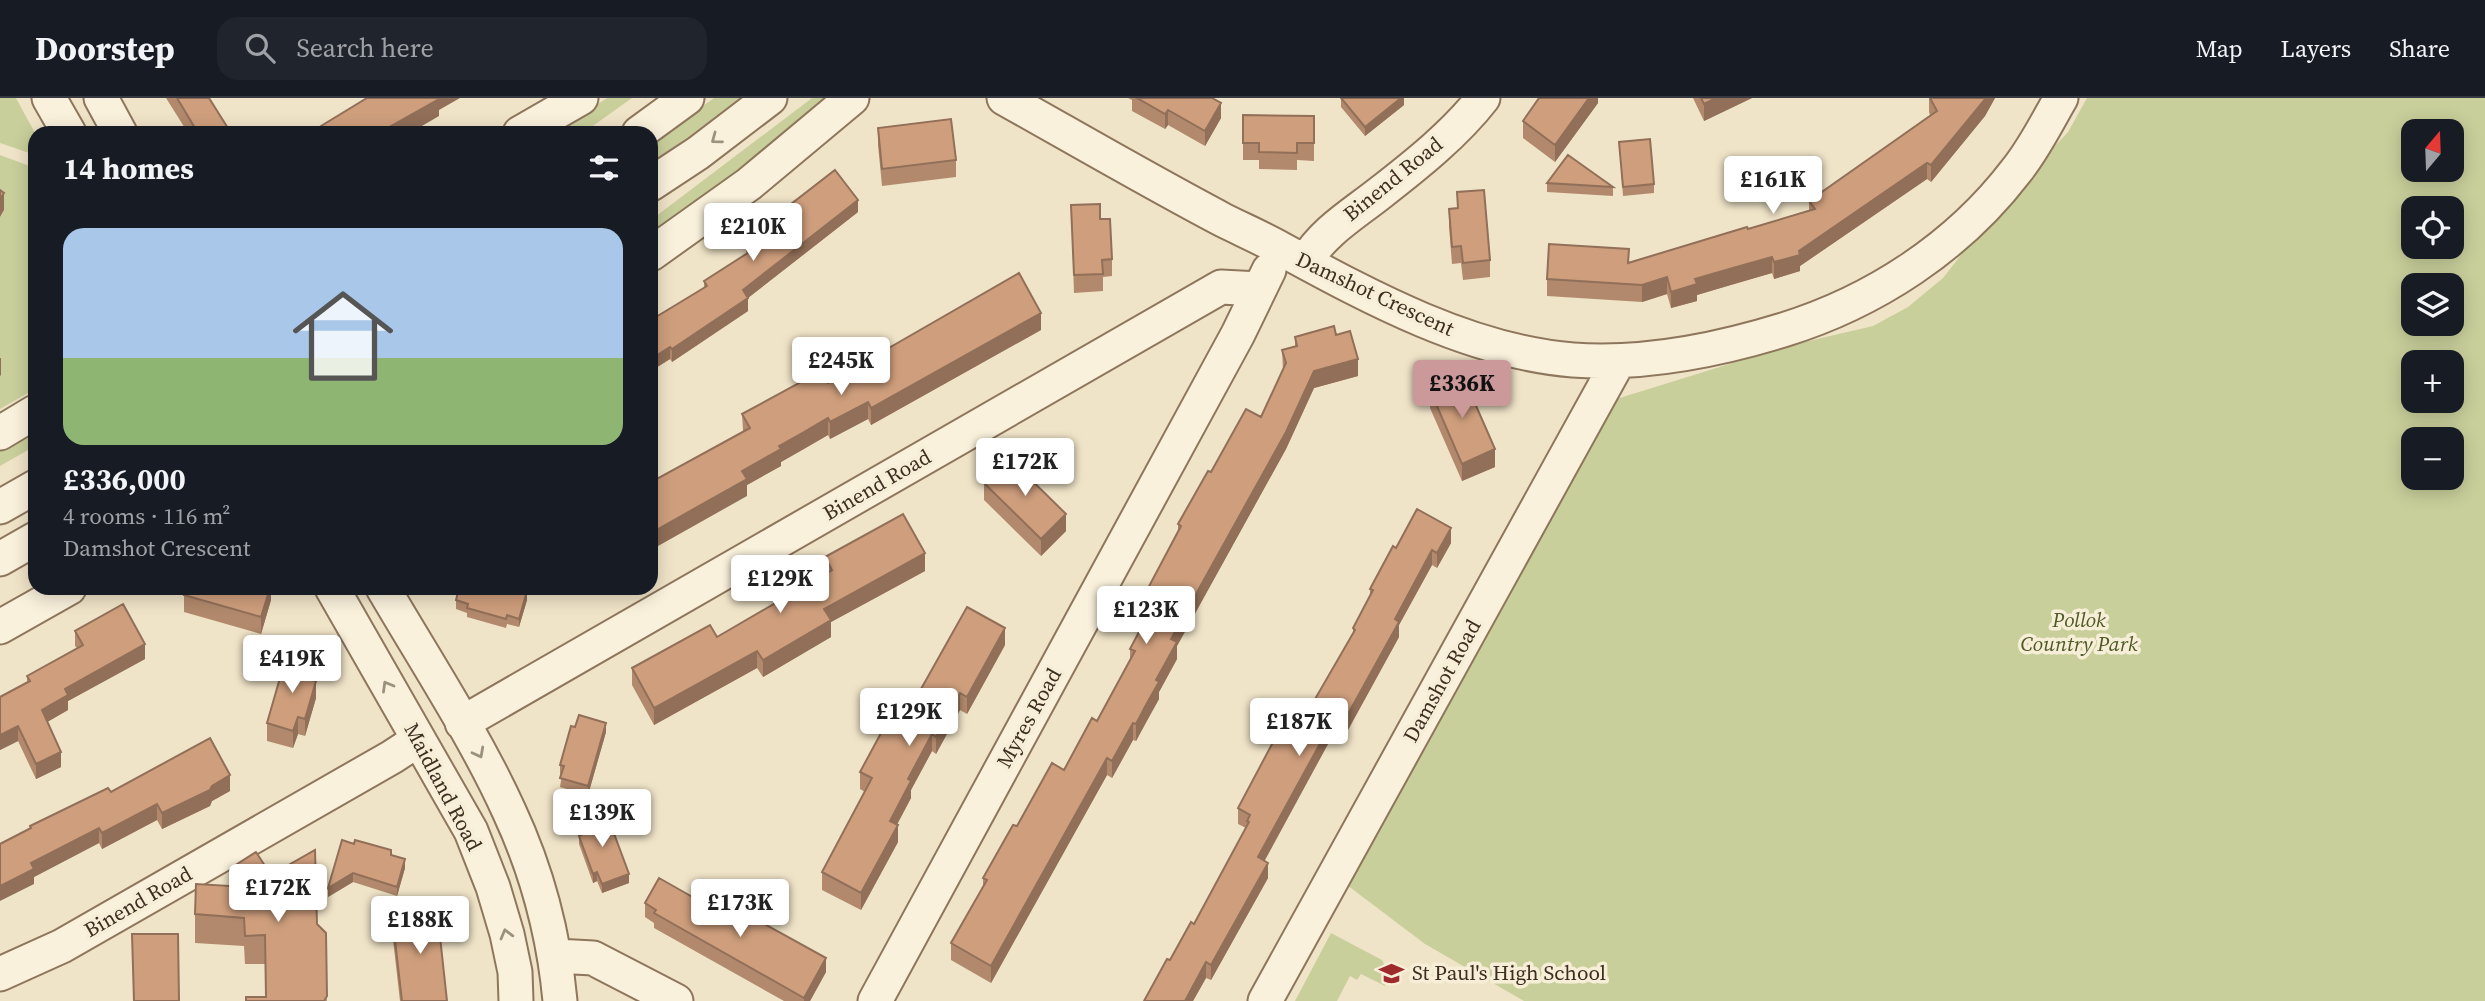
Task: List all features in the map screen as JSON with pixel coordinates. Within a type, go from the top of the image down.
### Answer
[{"type":"street","points":[[49,98],[65,126]]},
{"type":"street","points":[[101,98],[116,126]]},
{"type":"street","points":[[532,126],[581,98]]},
{"type":"street","points":[[649,126],[687,98]]},
{"type":"street","points":[[658,179],[698,153],[770,98]]},
{"type":"street","points":[[658,249],[749,184],[852,98]]},
{"type":"street","name":"Damshot Crescent","points":[[1004,98],[1223,220],[1418,317],[1468,337],[1523,352],[1571,360],[1618,362],[1688,354],[1764,336],[1851,306],[1903,275],[1948,242],[1992,201],[2018,169],[2061,98]]},
{"type":"street","name":"Binend Road","points":[[1293,255],[1314,248],[1332,228],[1380,194],[1438,145],[1483,98]]},
{"type":"street","name":"Myres Road","points":[[875,1001],[1231,346],[1259,289],[1293,255]]},
{"type":"street","name":"Binend Road","points":[[462,723],[1221,287],[1259,289]]},
{"type":"street","name":"Damshot Road","points":[[1265,1001],[1618,362]]},
{"type":"street","points":[[0,433],[28,416]]},
{"type":"street","points":[[0,507],[28,491]]},
{"type":"street","points":[[0,559],[28,543]]},
{"type":"street","points":[[0,627],[57,595]]},
{"type":"street","name":"Maidland Road","points":[[336,595],[471,831],[493,887],[510,947],[515,971],[516,1001]]},
{"type":"street","points":[[387,595],[509,810],[545,913],[556,956],[560,1001]]},
{"type":"street","name":"Binend Road","points":[[0,974],[62,946],[418,740]]},
{"type":"street","points":[[556,956],[593,958],[676,1001]]},
{"type":"green space","points":[[0,98],[16,98],[31,126],[28,126],[28,153],[0,143]]},
{"type":"green space","points":[[607,98],[632,98],[593,126],[565,126]]},
{"type":"green space","points":[[714,98],[740,98],[658,160],[658,138]]},
{"type":"green space","points":[[812,98],[834,98],[658,233],[658,215]]},
{"type":"green space","name":"Pollok Country Park","points":[[2087,98],[2485,98],[2485,1001],[1524,1001],[1425,944],[1335,876],[1610,401],[1787,346],[1873,326],[1908,307],[1943,278],[1999,206],[2068,132]]},
{"type":"green space","points":[[0,155],[28,165],[28,393],[0,409],[0,217],[4,210],[0,207]]},
{"type":"green space","points":[[28,435],[28,450],[0,466],[0,451]]},
{"type":"green space","points":[[1331,933],[1382,960],[1389,974],[1385,986],[1361,974],[1357,980],[1350,976],[1337,1001],[1295,1001]]},
{"type":"building","points":[[177,98],[209,98],[227,126],[194,126]]},
{"type":"building","points":[[367,98],[439,99],[391,126],[321,126]]},
{"type":"building","points":[[1137,98],[1212,98],[1221,103],[1205,131],[1168,110],[1165,114]]},
{"type":"building","points":[[1341,98],[1401,98],[1365,127]]},
{"type":"building","points":[[1539,98],[1589,98],[1555,145],[1523,121]]},
{"type":"building","points":[[1701,98],[1716,98],[1704,104]]},
{"type":"building","points":[[1930,98],[1986,98],[1931,165],[1927,163],[1799,251],[1800,255],[1774,262],[1772,257],[1733,268],[1695,279],[1697,284],[1671,292],[1667,277],[1642,285],[1547,279],[1549,244],[1629,249],[1628,263],[1815,209],[1809,201],[1937,111]]},
{"type":"building","points":[[1243,115],[1314,116],[1314,143],[1297,143],[1297,153],[1259,152],[1259,143],[1243,143]]},
{"type":"building","points":[[951,119],[956,160],[882,169],[878,128]]},
{"type":"building","points":[[1650,139],[1654,184],[1623,187],[1619,142]]},
{"type":"building","points":[[1568,155],[1613,187],[1547,183]]},
{"type":"building","points":[[835,170],[858,200],[743,290],[748,298],[672,349],[670,347],[658,355],[658,316],[707,286],[704,281],[754,249],[746,239]]},
{"type":"building","points":[[1484,190],[1490,260],[1463,263],[1461,246],[1452,247],[1449,209],[1458,208],[1457,192]]},
{"type":"building","points":[[1100,204],[1100,219],[1110,219],[1112,259],[1102,260],[1103,274],[1074,275],[1071,205]]},
{"type":"building","points":[[1019,273],[1041,313],[871,408],[868,402],[830,422],[828,418],[742,471],[747,479],[658,529],[658,478],[750,428],[742,414],[821,371],[828,383]]},
{"type":"building","points":[[1334,326],[1336,335],[1350,331],[1358,359],[1314,371],[1286,432],[1171,639],[1177,642],[1156,680],[1159,682],[1112,761],[1107,758],[991,966],[951,943],[987,880],[983,878],[1013,825],[1017,826],[1052,763],[1064,770],[1092,718],[1097,721],[1135,651],[1130,649],[1158,596],[1147,590],[1181,526],[1178,524],[1246,409],[1261,417],[1286,363],[1282,350],[1297,346],[1295,337]]},
{"type":"building","points":[[1463,376],[1495,449],[1462,464],[1430,390]]},
{"type":"building","points":[[1009,458],[1066,514],[1041,539],[984,483]]},
{"type":"building","points":[[1417,509],[1451,528],[1437,553],[1432,550],[1395,619],[1399,622],[1343,723],[1334,718],[1258,857],[1268,863],[1211,965],[1206,962],[1185,1001],[1144,1001],[1191,922],[1194,924],[1249,822],[1247,821],[1250,815],[1238,808],[1279,731],[1292,737],[1296,732],[1355,630],[1353,628],[1373,590],[1370,589],[1393,546],[1396,548]]},
{"type":"building","points":[[903,514],[925,553],[824,609],[831,620],[763,660],[757,651],[654,708],[632,668],[710,625],[717,637],[832,570],[825,557]]},
{"type":"building","points":[[184,595],[268,595],[261,617]]},
{"type":"building","points":[[457,595],[526,595],[519,619],[507,615],[506,619],[467,608],[468,604],[456,600]]},
{"type":"building","points":[[123,604],[145,644],[65,689],[68,695],[42,710],[61,752],[36,764],[18,726],[0,735],[0,697],[30,681],[27,676],[83,645],[75,631]]},
{"type":"building","points":[[967,607],[1005,628],[967,697],[960,693],[936,737],[932,734],[890,821],[898,825],[861,893],[822,872],[872,778],[860,772],[900,698],[912,705]]},
{"type":"building","points":[[286,657],[313,664],[308,679],[316,681],[305,719],[298,717],[293,731],[267,723]]},
{"type":"building","points":[[579,715],[606,723],[588,786],[560,778],[564,766],[560,765],[571,726],[575,727]]},
{"type":"building","points":[[210,738],[230,775],[210,790],[162,813],[157,804],[102,833],[99,828],[31,863],[34,869],[0,886],[0,844],[31,828],[30,826],[108,788],[111,792]]},
{"type":"building","points":[[606,812],[629,874],[602,884],[597,872],[593,874],[579,836],[583,834],[579,822]]},
{"type":"building","points":[[342,840],[354,844],[355,840],[391,850],[391,855],[405,859],[397,887],[353,873],[328,888]]},
{"type":"building","points":[[315,850],[317,924],[326,933],[327,996],[324,1001],[246,1001],[246,997],[266,997],[265,935],[245,936],[244,918],[195,914],[196,884],[247,887],[234,866],[256,852],[271,875]]},
{"type":"building","points":[[659,878],[742,925],[748,915],[826,958],[804,998],[654,913],[656,910],[645,903]]},
{"type":"building","points":[[437,909],[447,1001],[402,1001],[392,914]]},
{"type":"building","points":[[132,934],[178,934],[179,1001],[134,1001]]},
{"type":"place","name":"St Paul's High School","points":[[1392,973]]}]
